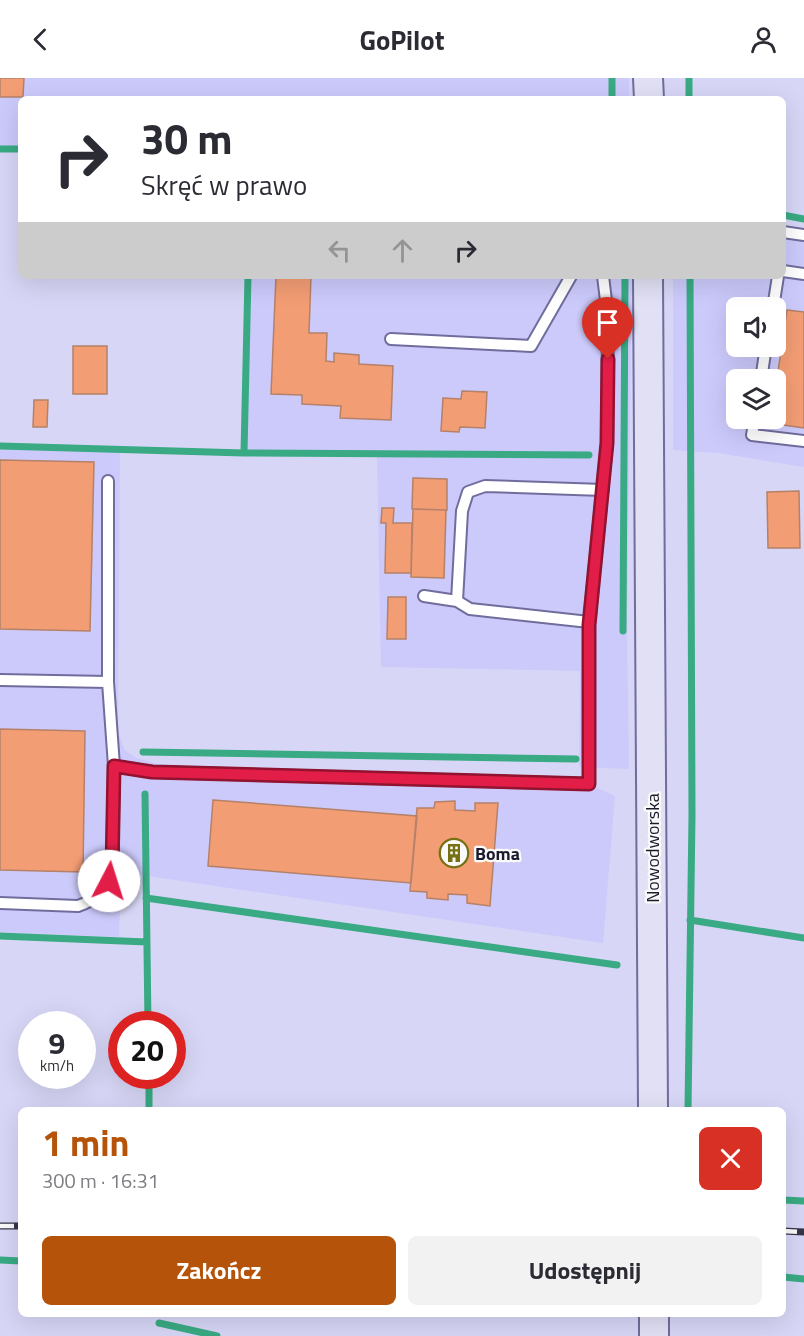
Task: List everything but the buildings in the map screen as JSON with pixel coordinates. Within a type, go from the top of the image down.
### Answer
[{"type":"main road","points":[[648,78],[649,96]]},
{"type":"main road","name":"Nowodworska","points":[[648,279],[653,1107]]},
{"type":"main road","points":[[654,1317],[654,1336]]},
{"type":"lane","points":[[786,234],[804,229]]},
{"type":"lane","points":[[786,235],[804,235]]},
{"type":"lane","points":[[786,271],[804,274]]},
{"type":"lane","points":[[391,339],[531,346],[569,279]]},
{"type":"lane","points":[[114,766],[152,772],[589,784],[589,622],[607,443],[608,318],[603,279]]},
{"type":"lane","points":[[774,297],[777,279]]},
{"type":"lane","points":[[753,429],[752,435],[804,441]]},
{"type":"lane","points":[[0,903],[78,906],[87,903],[105,888],[112,871],[114,766],[108,682],[108,481]]},
{"type":"lane","points":[[458,601],[462,511],[468,492],[485,486],[603,490]]},
{"type":"lane","points":[[424,596],[458,601],[470,609],[589,622]]},
{"type":"lane","points":[[0,680],[108,682]]},
{"type":"shaded area","points":[[0,78],[629,78],[629,96],[18,96],[18,149],[0,149]]},
{"type":"shaded area","points":[[804,229],[804,467],[718,453],[673,450],[673,279],[786,279],[786,232]]},
{"type":"shaded area","points":[[248,279],[632,279],[627,637],[629,769],[579,767],[580,671],[381,667],[377,454],[244,453]]},
{"type":"shaded area","points":[[0,446],[120,450],[118,733],[125,750],[136,758],[159,764],[589,784],[615,796],[603,943],[121,872],[119,937],[0,932]]},
{"type":"waterway","points":[[612,78],[612,96]]},
{"type":"waterway","points":[[689,78],[689,96]]},
{"type":"waterway","points":[[0,149],[18,149]]},
{"type":"waterway","points":[[786,216],[804,219]]},
{"type":"waterway","points":[[244,453],[248,279]]},
{"type":"waterway","points":[[623,631],[625,279]]},
{"type":"waterway","points":[[688,1107],[692,815],[690,279]]},
{"type":"waterway","points":[[0,446],[244,453],[589,455]]},
{"type":"waterway","points":[[143,752],[576,759]]},
{"type":"waterway","points":[[145,794],[148,1011]]},
{"type":"waterway","points":[[146,898],[617,965]]},
{"type":"waterway","points":[[690,920],[804,938]]},
{"type":"waterway","points":[[0,936],[147,942]]},
{"type":"waterway","points":[[149,1089],[149,1107]]},
{"type":"waterway","points":[[786,1200],[804,1201]]},
{"type":"waterway","points":[[0,1260],[18,1261]]},
{"type":"waterway","points":[[786,1277],[804,1279]]},
{"type":"waterway","points":[[159,1323],[217,1336]]},
{"type":"railway","points":[[0,1226],[18,1226]]},
{"type":"railway","points":[[786,1231],[804,1232]]},
{"type":"place","name":"Boma","points":[[454,853]]},
{"type":"route","points":[[109,881],[112,871],[114,766],[152,772],[589,784],[589,625],[607,443],[608,359]]}]
